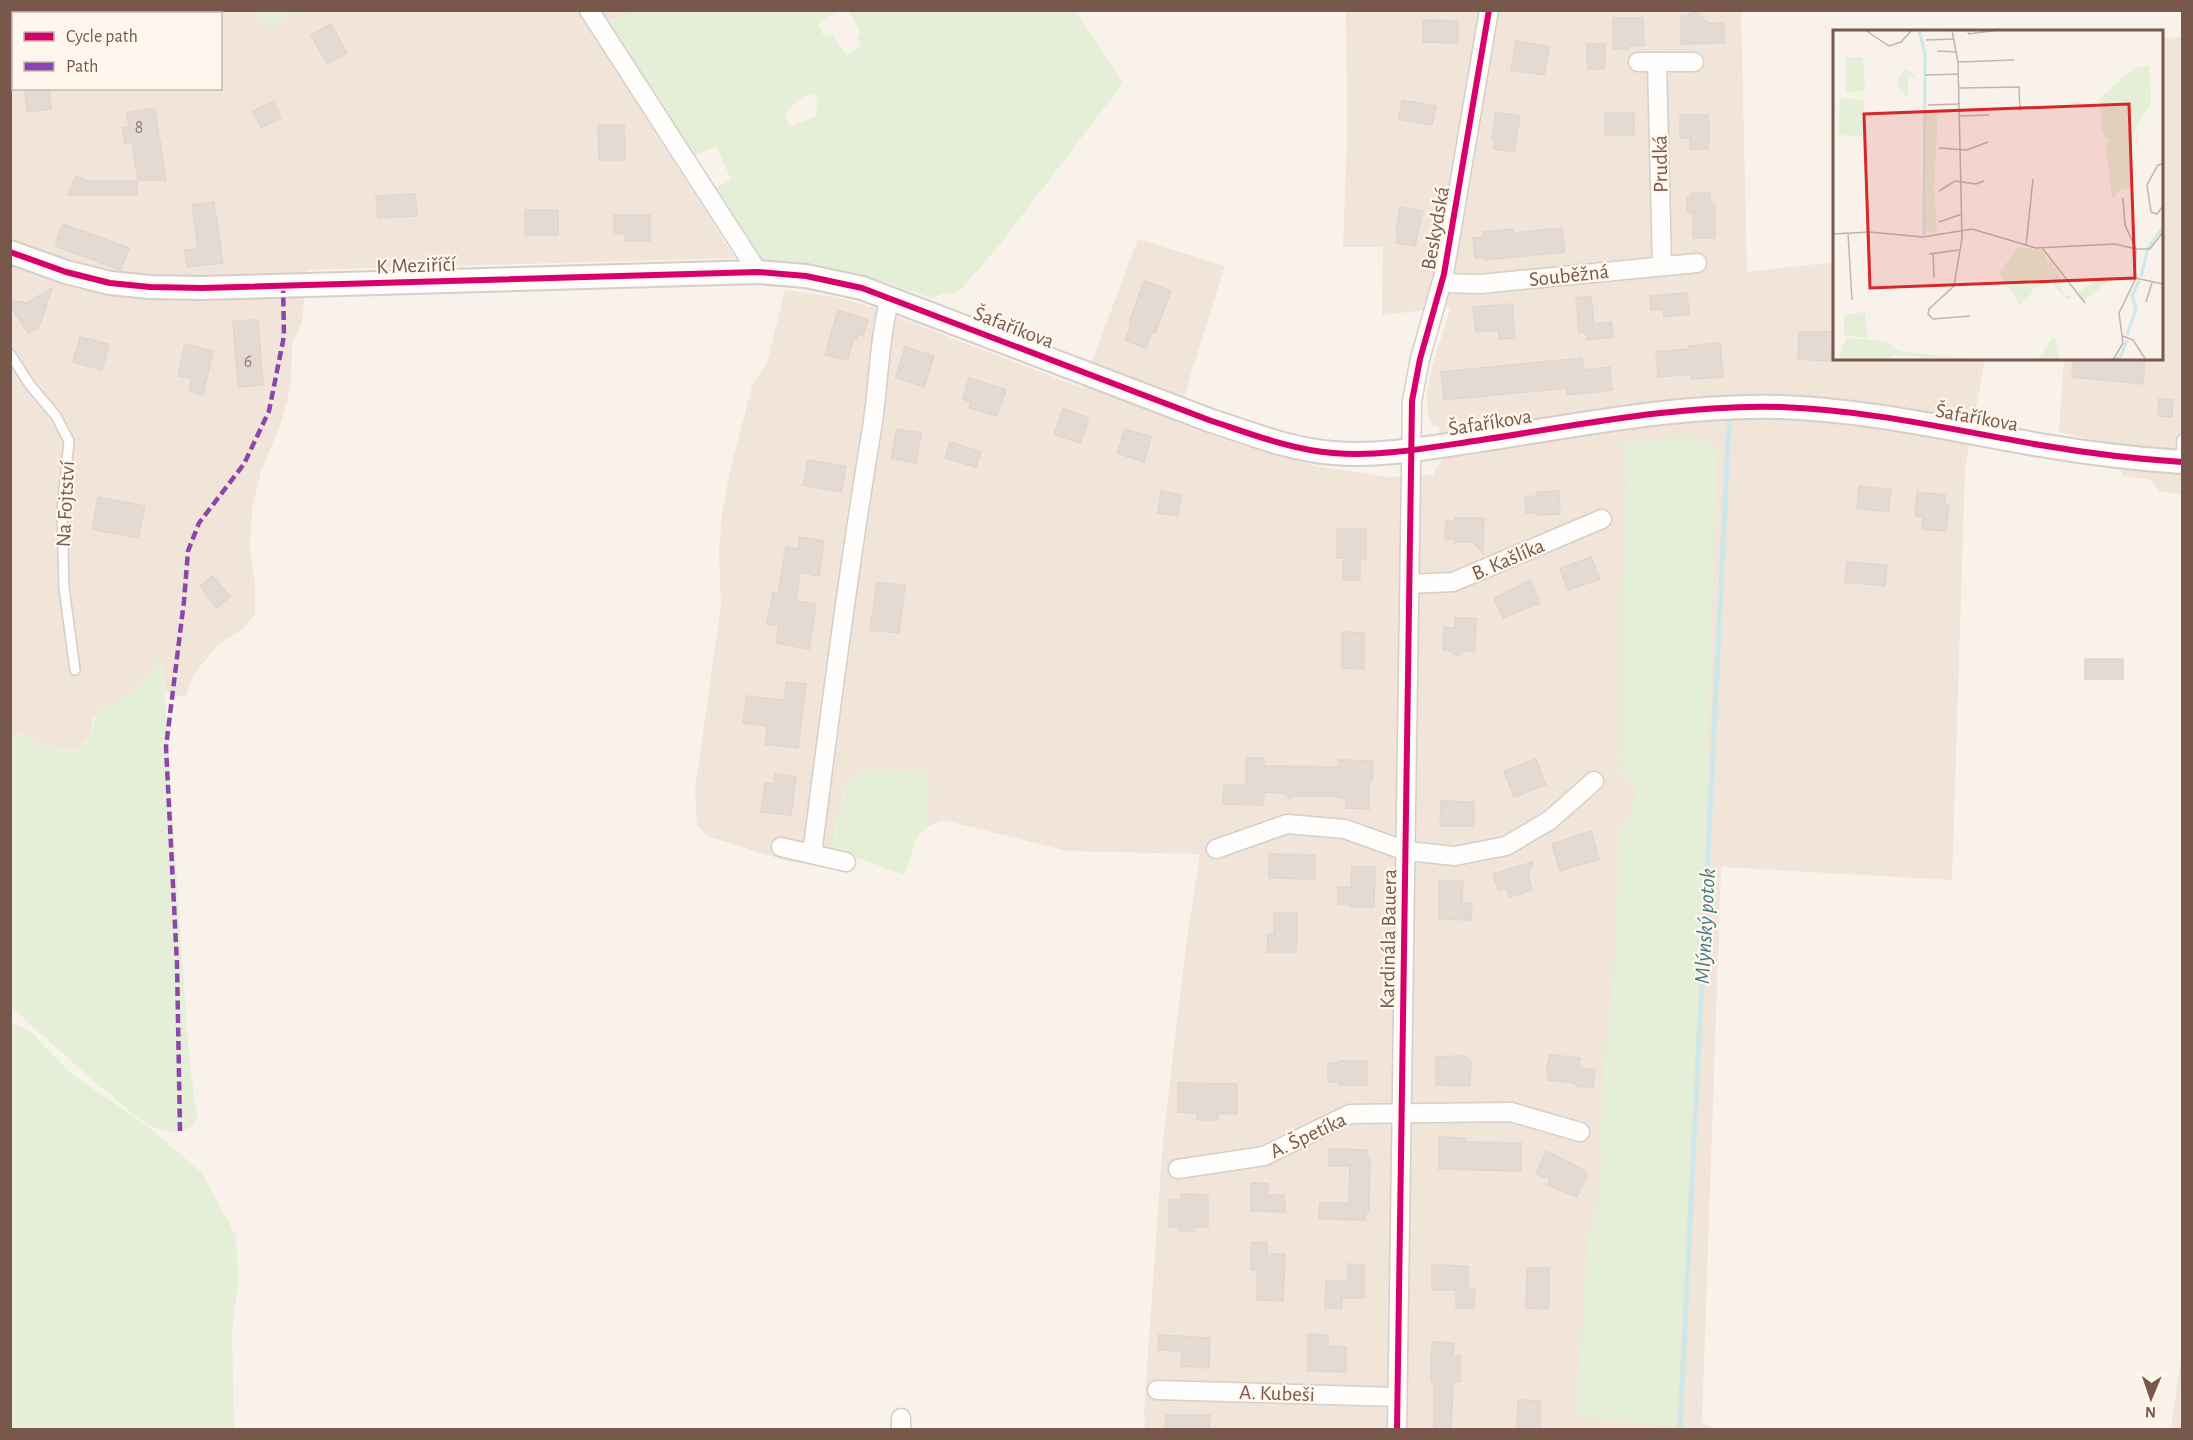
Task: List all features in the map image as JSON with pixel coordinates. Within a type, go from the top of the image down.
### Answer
[{"type":"street","points":[[589,10],[758,272]]},
{"type":"street","name":"Beskydská","points":[[1413,450],[1414,384],[1442,283],[1489,10]]},
{"type":"street","points":[[1638,62],[1694,62]]},
{"type":"street","name":"Prudká","points":[[1657,62],[1662,266]]},
{"type":"street","name":"K Meziříčí","points":[[10,252],[88,278],[150,287],[202,288],[758,272],[826,280]]},
{"type":"street","name":"Souběžná","points":[[1442,283],[1480,284],[1697,263]]},
{"type":"street","name":"Šafaříkova","points":[[826,280],[862,288],[890,298],[1209,420],[1285,444],[1332,453],[1413,450],[1659,414],[1738,406],[1783,407],[1861,414],[2083,452],[2182,455]]},
{"type":"street","points":[[812,854],[854,531],[873,424],[884,323],[890,298]]},
{"type":"street","name":"Kardinála Bauera","points":[[1397,1430],[1413,450]]},
{"type":"street","name":"B. Kašlíka","points":[[1410,584],[1453,582],[1602,519]]},
{"type":"street","points":[[1215,849],[1287,824],[1345,829],[1406,851],[1455,856],[1506,846],[1550,820],[1594,781]]},
{"type":"street","points":[[781,847],[846,862]]},
{"type":"street","name":"A. Špetíka","points":[[1178,1169],[1264,1156],[1350,1114],[1511,1113],[1580,1132]]},
{"type":"street","name":"A. Kubeši","points":[[1157,1390],[1397,1397]]},
{"type":"lane","name":"Na Fojtství","points":[[10,354],[30,385],[56,416],[69,441],[62,510],[64,588],[75,670]]},
{"type":"shaded area","points":[[11,11],[641,11],[589,28],[735,258],[307,270],[302,322],[292,344],[291,386],[279,428],[262,468],[252,509],[250,547],[255,583],[255,614],[243,628],[218,645],[193,675],[185,697],[165,692],[162,661],[133,693],[114,706],[100,709],[93,719],[91,735],[82,746],[72,750],[59,750],[43,746],[25,735],[11,732]]},
{"type":"shaded area","points":[[1346,11],[1741,11],[1747,272],[1833,262],[1833,360],[1985,360],[1965,469],[1952,880],[1721,867],[1702,1422],[1713,1429],[1145,1429],[1144,1411],[1163,1140],[1186,946],[1200,854],[1067,851],[943,820],[926,827],[929,790],[920,770],[912,772],[903,770],[852,781],[851,789],[846,790],[842,796],[843,810],[835,824],[835,850],[852,854],[843,872],[780,859],[708,836],[697,826],[695,790],[721,605],[719,552],[722,515],[730,471],[753,383],[766,366],[785,290],[836,297],[874,308],[1082,388],[1138,239],[1225,266],[1176,422],[1238,444],[1314,466],[1389,477],[1434,475],[1441,463],[1439,427],[1433,425],[1428,418],[1427,392],[1432,366],[1451,307],[1382,315],[1383,247],[1343,247],[1347,140]]},
{"type":"shaded area","points":[[2182,37],[2182,494],[2159,491],[2151,480],[2122,476],[2120,446],[2059,432],[2064,360],[2163,360],[2163,38]]},
{"type":"shaded area","points":[[2182,1351],[2182,1429],[2171,1429]]},
{"type":"green space","points":[[255,11],[298,11],[268,26],[260,21]]},
{"type":"green space","points":[[641,11],[838,11],[817,24],[824,36],[832,35],[847,55],[862,46],[857,37],[861,33],[848,11],[1075,11],[1123,83],[994,252],[957,293],[941,294],[932,298],[889,283],[823,266],[754,261],[710,192],[731,179],[716,146],[690,158],[646,81],[607,23]],"holes":[[[812,94],[818,98],[816,116],[790,127],[785,115],[794,104]]]},
{"type":"green space","points":[[1665,438],[1701,438],[1711,442],[1717,454],[1704,887],[1676,1427],[1576,1416],[1588,1242],[1591,1218],[1596,1216],[1602,1157],[1599,1150],[1604,1064],[1614,971],[1619,827],[1633,807],[1636,793],[1629,781],[1621,775],[1623,493],[1627,487],[1628,477],[1622,473],[1624,444]]},
{"type":"green space","points":[[162,660],[189,1057],[197,1119],[188,1128],[177,1132],[158,1129],[133,1114],[10,1005],[11,732],[53,748],[64,751],[74,750],[84,745],[91,735],[100,709],[127,696]]},
{"type":"green space","points":[[855,769],[925,771],[929,795],[926,827],[916,839],[905,873],[902,874],[831,848],[830,842],[836,836],[836,819],[843,810],[844,795],[851,789]]},
{"type":"green space","points":[[10,1022],[30,1031],[73,1075],[146,1125],[202,1173],[236,1236],[238,1282],[232,1332],[234,1429],[11,1429]]},
{"type":"building","points":[[1694,10],[1708,23],[1724,23],[1724,43],[1681,44],[1681,16],[1688,16]]},
{"type":"building","points":[[1613,18],[1643,18],[1644,46],[1629,45],[1629,49],[1613,49]]},
{"type":"building","points":[[1423,20],[1458,21],[1458,43],[1423,42]]},
{"type":"building","points":[[331,24],[347,53],[327,64],[311,35]]},
{"type":"building","points":[[1516,41],[1549,47],[1544,75],[1511,70]]},
{"type":"building","points":[[1587,44],[1605,44],[1605,69],[1587,69]]},
{"type":"building","points":[[24,90],[49,90],[51,109],[27,112]]},
{"type":"building","points":[[1402,100],[1436,106],[1432,125],[1399,119]]},
{"type":"building","points":[[274,101],[281,118],[261,127],[253,111]]},
{"type":"building","points":[[155,110],[166,180],[138,180],[132,143],[125,144],[122,128],[129,127],[127,113]]},
{"type":"building","points":[[1496,112],[1520,116],[1514,152],[1494,149],[1495,140],[1492,139]]},
{"type":"building","points":[[1605,113],[1634,113],[1634,135],[1605,135]]},
{"type":"building","points":[[1680,115],[1709,115],[1709,149],[1690,149],[1690,138],[1680,138]]},
{"type":"building","points":[[598,125],[624,125],[625,160],[599,160]]},
{"type":"building","points":[[76,176],[87,181],[137,181],[137,195],[68,195]]},
{"type":"building","points":[[1691,193],[1710,193],[1710,204],[1715,205],[1715,238],[1693,238],[1693,212],[1687,212],[1687,198],[1691,198]]},
{"type":"building","points":[[415,194],[417,216],[378,218],[376,196]]},
{"type":"building","points":[[214,202],[223,263],[187,267],[185,250],[198,249],[192,205]]},
{"type":"building","points":[[1400,207],[1423,211],[1415,246],[1396,243]]},
{"type":"building","points":[[525,210],[558,210],[558,235],[525,235]]},
{"type":"building","points":[[614,215],[650,215],[650,241],[625,241],[625,233],[614,234]]},
{"type":"building","points":[[63,224],[129,248],[121,270],[55,246]]},
{"type":"building","points":[[1562,228],[1565,252],[1485,260],[1485,257],[1475,258],[1473,238],[1483,237],[1483,232],[1513,229],[1513,233]]},
{"type":"building","points":[[1144,281],[1171,291],[1155,333],[1152,332],[1146,348],[1125,340]]},
{"type":"building","points":[[52,288],[39,327],[28,333],[10,305],[10,300],[27,303]]},
{"type":"building","points":[[1687,293],[1689,314],[1664,317],[1663,309],[1651,310],[1650,296]]},
{"type":"building","points":[[1591,296],[1594,324],[1611,322],[1613,337],[1587,340],[1586,332],[1579,333],[1576,298]]},
{"type":"building","points":[[1512,304],[1515,338],[1499,339],[1498,330],[1476,332],[1473,307]]},
{"type":"building","points":[[838,310],[868,320],[863,336],[858,334],[857,339],[854,338],[847,360],[825,355]]},
{"type":"building","points":[[258,320],[263,385],[238,387],[233,321]]},
{"type":"building","points":[[1799,332],[1832,332],[1831,361],[1798,359]]},
{"type":"building","points":[[80,337],[109,344],[102,370],[73,362]]},
{"type":"building","points":[[1720,343],[1723,377],[1692,379],[1691,374],[1658,377],[1656,352]]},
{"type":"building","points":[[185,344],[213,351],[203,395],[189,391],[192,379],[178,376]]},
{"type":"building","points":[[905,347],[934,356],[924,387],[896,377]]},
{"type":"building","points":[[1582,358],[1584,370],[1610,367],[1612,390],[1567,395],[1566,388],[1444,400],[1441,372]]},
{"type":"building","points":[[2073,360],[2145,360],[2143,384],[2072,377]]},
{"type":"building","points":[[969,378],[1006,390],[997,416],[969,408],[971,402],[963,399]]},
{"type":"building","points":[[2159,399],[2173,400],[2172,417],[2158,416]]},
{"type":"building","points":[[1063,408],[1089,418],[1080,443],[1054,434]]},
{"type":"building","points":[[897,429],[921,433],[916,463],[891,458]]},
{"type":"building","points":[[1125,429],[1151,437],[1144,462],[1117,453]]},
{"type":"building","points":[[950,442],[981,452],[976,467],[945,458]]},
{"type":"building","points":[[808,460],[846,466],[841,492],[803,485]]},
{"type":"building","points":[[1859,486],[1891,490],[1888,512],[1857,508]]},
{"type":"building","points":[[1161,491],[1181,495],[1178,516],[1158,513]]},
{"type":"building","points":[[1559,491],[1560,514],[1526,513],[1525,497],[1537,496],[1537,492]]},
{"type":"building","points":[[1917,492],[1945,495],[1944,504],[1949,505],[1946,531],[1922,529],[1923,517],[1915,516]]},
{"type":"building","points":[[98,497],[145,506],[138,538],[92,529]]},
{"type":"building","points":[[1455,518],[1484,518],[1483,553],[1473,542],[1455,542],[1455,539],[1445,539],[1446,521],[1455,521]]},
{"type":"building","points":[[1337,529],[1366,529],[1366,559],[1360,559],[1360,580],[1343,580],[1344,558],[1337,558]]},
{"type":"building","points":[[800,537],[824,541],[819,576],[800,572],[796,601],[816,604],[809,649],[776,643],[779,626],[767,624],[773,592],[778,593],[786,547],[798,549]]},
{"type":"building","points":[[1591,557],[1600,579],[1568,590],[1560,569]]},
{"type":"building","points":[[1847,562],[1887,565],[1885,586],[1845,582]]},
{"type":"building","points":[[213,576],[230,597],[217,608],[200,586]]},
{"type":"building","points":[[1530,580],[1540,603],[1503,618],[1494,598]]},
{"type":"building","points":[[877,582],[905,586],[899,633],[870,630]]},
{"type":"building","points":[[1455,618],[1476,618],[1475,651],[1463,651],[1457,656],[1452,651],[1443,650],[1444,627],[1455,628]]},
{"type":"building","points":[[1342,632],[1364,633],[1364,669],[1342,668]]},
{"type":"building","points":[[2085,659],[2123,659],[2123,679],[2085,679]]},
{"type":"building","points":[[787,682],[806,684],[798,748],[765,744],[767,726],[743,723],[746,696],[784,700]]},
{"type":"building","points":[[1246,758],[1264,758],[1264,766],[1339,767],[1339,760],[1373,761],[1372,781],[1369,781],[1369,809],[1346,808],[1346,798],[1339,798],[1339,796],[1293,796],[1290,799],[1284,793],[1264,792],[1263,805],[1223,804],[1224,785],[1246,785]]},
{"type":"building","points":[[1536,759],[1546,785],[1514,797],[1504,771]]},
{"type":"building","points":[[775,774],[796,777],[791,815],[761,812],[765,783],[774,784]]},
{"type":"building","points":[[1441,801],[1474,802],[1474,826],[1440,826]]},
{"type":"building","points":[[1591,831],[1599,859],[1560,871],[1552,844]]},
{"type":"building","points":[[1269,854],[1315,855],[1315,879],[1269,878]]},
{"type":"building","points":[[1533,862],[1528,874],[1532,890],[1510,897],[1507,888],[1498,890],[1493,874]]},
{"type":"building","points":[[1352,867],[1375,867],[1374,907],[1351,907],[1351,904],[1338,904],[1338,887],[1351,887]]},
{"type":"building","points":[[1439,881],[1463,881],[1462,903],[1472,903],[1471,920],[1439,919]]},
{"type":"building","points":[[1274,913],[1297,913],[1296,952],[1267,952],[1268,934],[1274,934]]},
{"type":"building","points":[[1550,1055],[1580,1058],[1579,1068],[1595,1070],[1593,1088],[1576,1086],[1576,1083],[1548,1080],[1546,1070]]},
{"type":"building","points":[[1465,1056],[1471,1062],[1470,1086],[1436,1085],[1436,1057]]},
{"type":"building","points":[[1339,1061],[1367,1061],[1367,1085],[1339,1085],[1338,1082],[1328,1082],[1328,1063],[1339,1063]]},
{"type":"building","points":[[1178,1083],[1237,1084],[1237,1114],[1218,1113],[1218,1120],[1197,1120],[1197,1113],[1178,1112]]},
{"type":"building","points":[[1439,1137],[1465,1138],[1465,1142],[1521,1143],[1521,1171],[1439,1169]]},
{"type":"building","points":[[1329,1149],[1367,1150],[1366,1158],[1370,1158],[1369,1212],[1366,1212],[1365,1220],[1319,1219],[1320,1203],[1349,1203],[1350,1166],[1329,1166]]},
{"type":"building","points":[[1546,1151],[1584,1170],[1587,1175],[1577,1197],[1548,1185],[1550,1179],[1536,1174]]},
{"type":"building","points":[[1251,1183],[1268,1184],[1268,1195],[1285,1195],[1285,1212],[1251,1211]]},
{"type":"building","points":[[1181,1194],[1208,1195],[1208,1227],[1195,1227],[1194,1231],[1180,1231],[1180,1227],[1169,1227],[1169,1200],[1181,1200]]},
{"type":"building","points":[[1267,1242],[1267,1254],[1285,1254],[1283,1301],[1257,1300],[1257,1270],[1251,1270],[1251,1243]]},
{"type":"building","points":[[1348,1264],[1364,1265],[1364,1298],[1342,1298],[1342,1308],[1325,1308],[1326,1281],[1348,1281]]},
{"type":"building","points":[[1432,1265],[1468,1266],[1468,1290],[1475,1290],[1474,1308],[1456,1308],[1456,1290],[1432,1290]]},
{"type":"building","points":[[1527,1268],[1549,1268],[1549,1309],[1526,1308]]},
{"type":"building","points":[[1308,1334],[1328,1335],[1328,1346],[1346,1347],[1346,1372],[1308,1371]]},
{"type":"building","points":[[1159,1335],[1210,1338],[1209,1368],[1181,1366],[1182,1351],[1158,1350]]},
{"type":"building","points":[[1432,1342],[1454,1343],[1453,1356],[1460,1356],[1460,1382],[1453,1382],[1451,1430],[1434,1430],[1434,1381],[1431,1381]]},
{"type":"building","points":[[1518,1400],[1540,1401],[1540,1430],[1517,1430]]},
{"type":"building","points":[[1166,1415],[1210,1415],[1209,1430],[1165,1430]]},
{"type":"waterway","name":"Mlýnský potok","points":[[1680,1430],[1729,423]]},
{"type":"marked path","points":[[180,1131],[177,964],[166,747],[188,551],[199,523],[244,464],[269,411],[284,336],[283,285]]},
{"type":"cycle path","points":[[1397,1430],[1412,401],[1420,359],[1444,274],[1489,10]]},
{"type":"cycle path","points":[[10,252],[66,272],[110,283],[150,287],[202,288],[758,272],[806,276],[862,288],[1209,420],[1286,445],[1333,453],[1370,454],[1407,451],[1668,412],[1781,407],[1879,416],[2075,451],[2182,462]]}]
